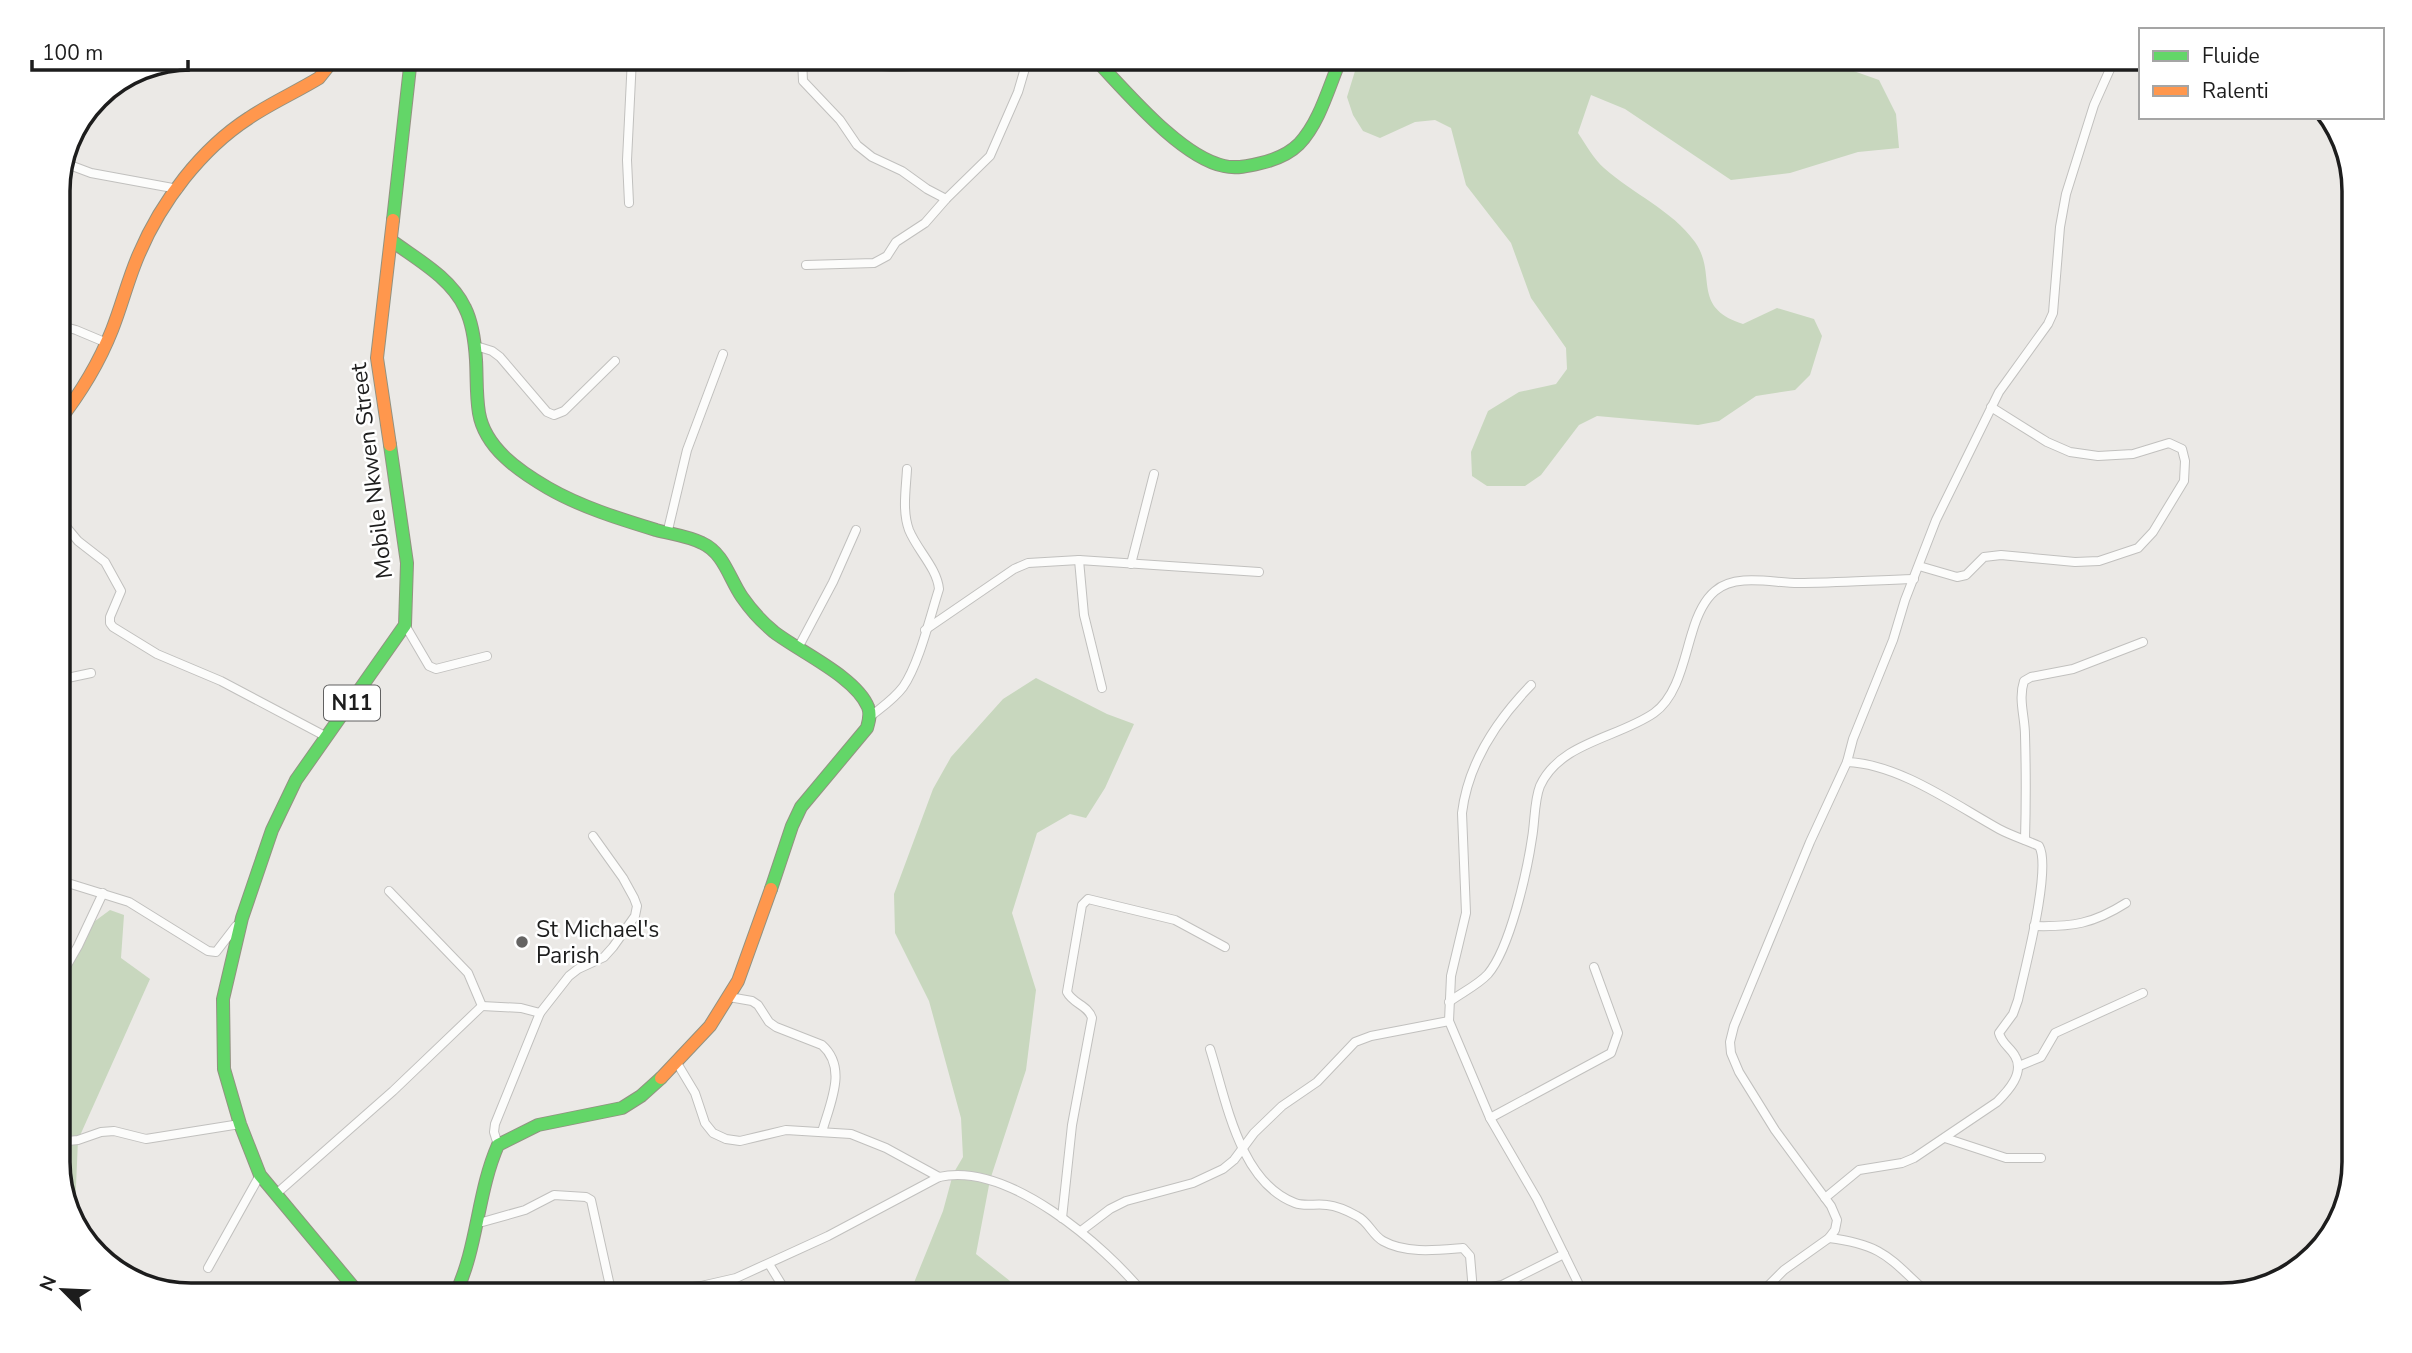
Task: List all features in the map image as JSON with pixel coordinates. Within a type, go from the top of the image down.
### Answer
[{"type":"main road","points":[[70,405],[107,343],[146,237],[178,189],[195,167],[249,118],[319,78],[325,70]]},
{"type":"main road","name":"Mobile Nkwen Street","points":[[405,625],[407,563],[377,358],[410,70]]},
{"type":"main road","points":[[1106,70],[1188,150],[1221,166],[1239,167],[1282,156],[1300,144],[1337,70]]},
{"type":"main road","points":[[392,241],[458,292],[466,308],[476,346],[479,417],[486,434],[511,463],[558,493],[601,512],[667,534],[701,542],[713,549],[723,558],[733,583],[746,602],[773,631],[842,678],[867,705],[871,716],[867,728],[801,807],[788,836],[751,947],[729,997],[710,1026],[677,1063],[641,1096],[622,1108],[538,1125],[498,1145],[489,1167],[479,1223],[460,1283]]},
{"type":"main road","name":"N11","points":[[350,1283],[260,1174],[240,1124],[224,1069],[223,999],[242,918],[272,830],[296,780],[405,625]]},
{"type":"street","points":[[629,203],[627,160],[631,70]]},
{"type":"street","points":[[803,70],[803,81],[840,120],[857,145],[872,157],[902,171],[946,199]]},
{"type":"street","points":[[806,265],[874,263],[887,256],[896,243],[925,223],[990,156],[1018,92],[1024,70]]},
{"type":"street","points":[[1771,1283],[1784,1270],[1829,1238],[1835,1230],[1837,1220],[1831,1206],[1775,1130],[1739,1072],[1731,1053],[1730,1042],[1760,961],[1814,832],[1847,762],[1856,730],[1893,640],[1905,600],[1936,520],[1999,392],[2053,313],[2060,227],[2066,194],[2094,105],[2110,70]]},
{"type":"street","points":[[73,166],[91,173],[178,189]]},
{"type":"street","points":[[70,328],[107,343]]},
{"type":"street","points":[[476,346],[492,351],[500,357],[547,412],[555,415],[564,411],[615,361]]},
{"type":"street","points":[[667,534],[687,450],[723,354]]},
{"type":"street","points":[[1919,566],[1958,577],[1966,575],[1984,557],[2001,555],[2075,562],[2099,561],[2138,548],[2153,531],[2183,481],[2185,461],[2182,449],[2176,445],[2169,443],[2133,454],[2098,456],[2070,452],[2047,442],[1991,407]]},
{"type":"street","points":[[871,716],[904,686],[939,589],[938,579],[910,532],[906,519],[907,469]]},
{"type":"street","points":[[1131,564],[1154,474]]},
{"type":"street","points":[[798,648],[856,530]]},
{"type":"street","points":[[70,531],[105,562],[121,591],[110,617],[113,627],[157,653],[221,681],[325,736]]},
{"type":"street","points":[[925,630],[1014,569],[1028,563],[1079,560],[1259,572]]},
{"type":"street","points":[[1079,560],[1084,615],[1102,688]]},
{"type":"street","points":[[1449,1002],[1485,977],[1506,938],[1528,863],[1539,788],[1548,772],[1561,760],[1598,738],[1657,711],[1680,673],[1695,621],[1714,591],[1730,583],[1755,581],[1798,583],[1914,579]]},
{"type":"street","points":[[405,625],[429,666],[436,669],[487,656]]},
{"type":"street","points":[[2025,840],[2025,725],[2021,701],[2024,681],[2031,677],[2073,669],[2143,642]]},
{"type":"street","points":[[70,677],[91,673]]},
{"type":"street","points":[[1531,685],[1513,703],[1481,752],[1464,797],[1462,813],[1466,913],[1451,976],[1449,1021],[1490,1118],[1536,1199],[1578,1283]]},
{"type":"street","points":[[1825,1198],[1858,1170],[1902,1163],[1945,1138],[1997,1102],[2008,1091],[2019,1066],[2016,1057],[2001,1041],[1999,1033],[2018,1000],[2038,907],[2042,852],[2039,846],[2003,831],[1959,805],[1884,769],[1866,763],[1847,762]]},
{"type":"street","points":[[498,1145],[494,1132],[495,1124],[540,1013],[569,976],[604,957],[635,916],[634,898],[593,836]]},
{"type":"street","points":[[70,883],[129,902],[208,951],[216,952],[242,918]]},
{"type":"street","points":[[389,891],[468,973],[482,1006]]},
{"type":"street","points":[[70,960],[103,893]]},
{"type":"street","points":[[1062,1218],[1072,1125],[1092,1018],[1090,1012],[1069,997],[1067,992],[1082,905],[1088,899],[1175,920],[1225,947]]},
{"type":"street","points":[[2034,926],[2064,927],[2103,918],[2126,903]]},
{"type":"street","points":[[1490,1118],[1611,1054],[1618,1033],[1594,967]]},
{"type":"street","points":[[2019,1066],[2041,1057],[2055,1033],[2143,993]]},
{"type":"street","points":[[729,997],[752,1001],[758,1005],[769,1022],[822,1045],[830,1052],[837,1067],[836,1079],[822,1132]]},
{"type":"street","points":[[276,1194],[393,1091],[482,1006],[521,1008],[540,1013]]},
{"type":"street","points":[[1081,1231],[1110,1209],[1126,1201],[1193,1183],[1210,1176],[1234,1160],[1254,1133],[1282,1106],[1317,1082],[1355,1042],[1371,1036],[1449,1021]]},
{"type":"street","points":[[1210,1049],[1242,1150],[1259,1178],[1294,1203],[1307,1206],[1326,1205],[1359,1216],[1384,1241],[1419,1250],[1463,1248],[1470,1256],[1472,1283]]},
{"type":"street","points":[[677,1063],[695,1093],[705,1123],[713,1133],[726,1139],[740,1141],[786,1130],[851,1134],[869,1140],[939,1177]]},
{"type":"street","points":[[70,1141],[101,1132],[114,1131],[146,1139],[240,1124]]},
{"type":"street","points":[[1945,1138],[2006,1158],[2041,1158]]},
{"type":"street","points":[[208,1268],[260,1174]]},
{"type":"street","points":[[714,1283],[736,1278],[769,1264],[939,1177],[962,1174],[990,1180],[1062,1218],[1081,1231],[1134,1283]]},
{"type":"street","points":[[479,1223],[525,1210],[554,1195],[586,1197],[591,1200],[609,1283]]},
{"type":"street","points":[[1829,1238],[1865,1244],[1890,1257],[1917,1283]]},
{"type":"street","points":[[1506,1283],[1564,1254]]},
{"type":"street","points":[[769,1264],[781,1283]]},
{"type":"green space","points":[[1355,70],[1851,70],[1879,80],[1896,114],[1899,148],[1858,152],[1790,173],[1731,180],[1625,109],[1591,95],[1578,133],[1604,168],[1664,211],[1695,242],[1705,266],[1708,289],[1716,309],[1743,324],[1777,308],[1814,319],[1822,336],[1810,375],[1795,390],[1756,396],[1719,421],[1698,425],[1597,416],[1579,425],[1541,475],[1525,486],[1487,486],[1472,476],[1471,452],[1488,411],[1519,392],[1556,384],[1567,369],[1566,348],[1531,298],[1511,243],[1466,185],[1451,128],[1435,120],[1415,122],[1380,138],[1363,131],[1353,115],[1347,97]]},
{"type":"green space","points":[[1036,678],[1107,714],[1134,724],[1105,788],[1086,818],[1070,814],[1037,833],[1012,913],[1036,990],[1026,1070],[990,1180],[976,1254],[1011,1283],[914,1283],[943,1211],[953,1174],[963,1157],[961,1118],[929,1001],[895,933],[894,894],[933,789],[951,757],[1003,699]]},
{"type":"green space","points":[[110,910],[124,915],[121,958],[150,979],[78,1140],[75,1199],[70,1170],[70,967],[87,927]]},
{"type":"traffic: fast","points":[[393,220],[410,70]]},
{"type":"traffic: fast","points":[[1105,70],[1154,121],[1189,150],[1207,160],[1233,167],[1271,160],[1286,154],[1299,144],[1313,125],[1336,70]]},
{"type":"traffic: fast","points":[[392,241],[443,279],[465,308],[474,340],[477,400],[482,426],[505,457],[537,481],[574,501],[710,547],[721,559],[745,602],[765,624],[840,675],[862,696],[869,712],[867,728],[801,807],[771,889]]},
{"type":"traffic: fast","points":[[350,1283],[260,1175],[240,1124],[224,1069],[223,999],[242,918],[272,830],[296,780],[405,625],[407,563],[390,445]]},
{"type":"traffic: fast","points":[[460,1283],[498,1145],[538,1125],[622,1108],[661,1078]]},
{"type":"traffic: slow","points":[[70,405],[101,354],[148,234],[184,178],[231,131],[319,78],[325,70]]},
{"type":"traffic: slow","points":[[390,445],[377,358],[393,220]]},
{"type":"traffic: slow","points":[[661,1078],[710,1026],[738,981],[771,889]]},
{"type":"place","name":"St Michael's Parish","points":[[522,942]]}]
